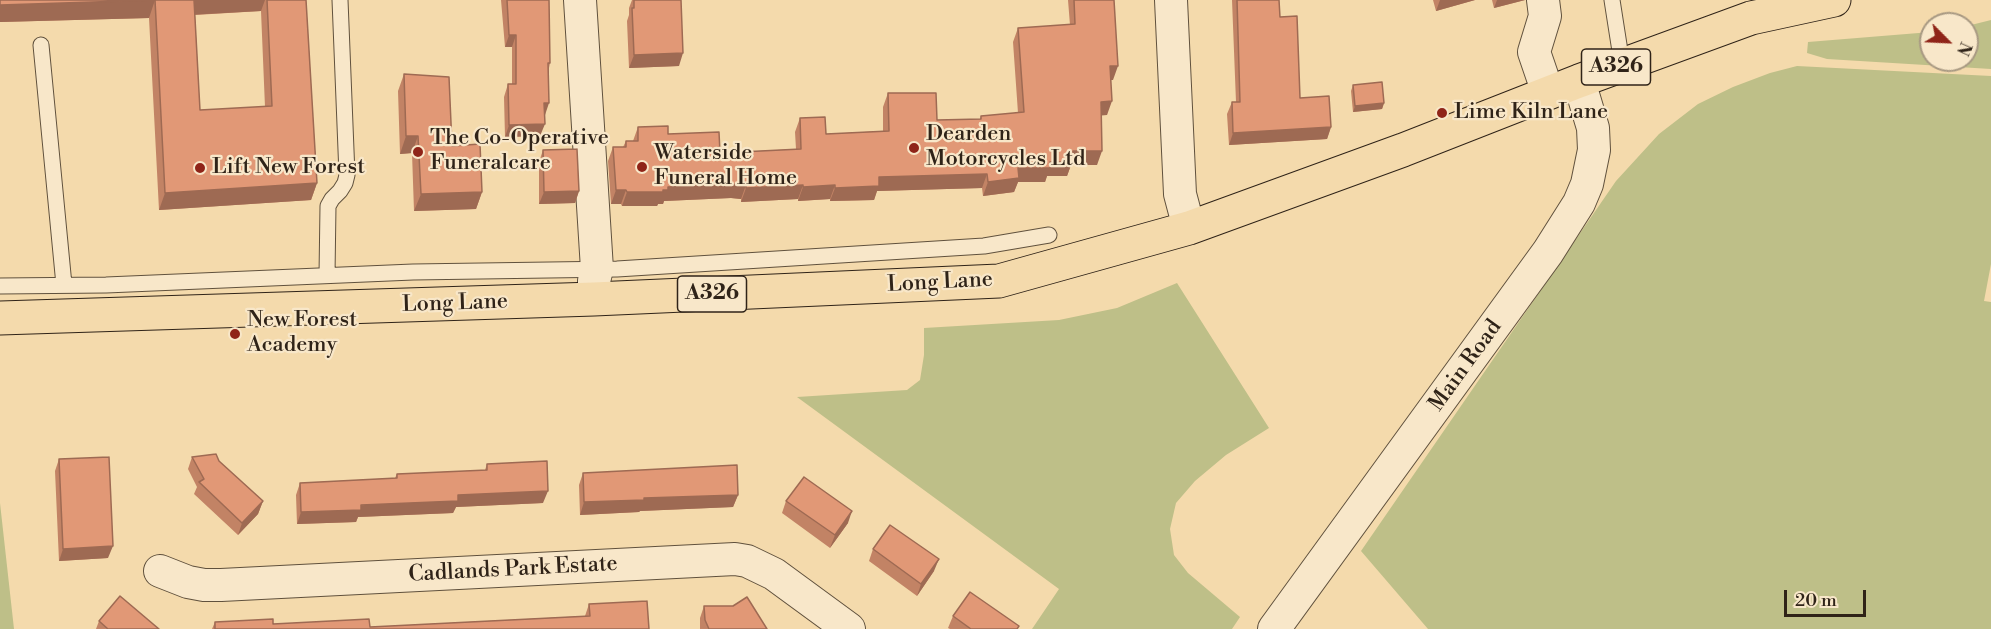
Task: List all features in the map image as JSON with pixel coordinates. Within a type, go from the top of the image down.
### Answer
[{"type":"main road","name":"Long Lane","points":[[0,318],[595,284],[999,281],[1189,228],[1404,150],[1622,64],[1751,18],[1834,0]]},
{"type":"street","points":[[580,0],[595,284]]},
{"type":"street","points":[[1171,0],[1180,194],[1189,228]]},
{"type":"street","points":[[1543,0],[1545,16],[1534,52],[1548,93]]},
{"type":"street","name":"Main Road","points":[[1274,629],[1548,252],[1579,203],[1587,184],[1594,150],[1593,129],[1579,81]]},
{"type":"street","name":"Cadlands Park Estate","points":[[160,571],[188,582],[221,585],[735,559],[747,561],[774,574],[846,628]]},
{"type":"lane","points":[[327,275],[328,206],[345,183],[347,174],[340,0]]},
{"type":"lane","points":[[1612,0],[1622,64]]},
{"type":"lane","points":[[41,45],[64,285]]},
{"type":"lane","points":[[0,286],[327,275],[595,284],[984,246],[1049,235]]},
{"type":"green space","points":[[1991,20],[1991,69],[1979,68],[1979,23]]},
{"type":"green space","points":[[1919,33],[1919,65],[1827,59],[1807,53],[1808,42]]},
{"type":"green space","points":[[1797,66],[1991,76],[1991,264],[1984,301],[1991,302],[1991,629],[1428,629],[1361,551],[1616,181],[1659,134],[1698,104],[1733,87]]},
{"type":"green space","points":[[1177,283],[1269,428],[1226,455],[1195,481],[1176,503],[1170,529],[1174,555],[1188,573],[1240,617],[1232,629],[1032,629],[1059,589],[797,397],[907,390],[920,380],[924,355],[924,328],[1059,320],[1117,308]]},
{"type":"green space","points":[[0,503],[14,629],[0,629]]},
{"type":"building","points":[[0,0],[155,0],[0,5]]},
{"type":"building","points":[[155,0],[194,0],[200,110],[272,106],[267,0],[306,0],[317,183],[165,193]]},
{"type":"building","points":[[507,0],[549,0],[549,103],[544,103],[545,124],[509,125],[508,84],[516,84],[516,35],[509,35]]},
{"type":"building","points":[[634,0],[681,0],[683,53],[634,55],[632,8],[634,8]]},
{"type":"building","points":[[1074,0],[1114,0],[1118,66],[1110,66],[1112,101],[1101,102],[1102,151],[1073,151],[1072,162],[1050,162],[1050,168],[1018,168],[1019,178],[988,182],[987,174],[879,177],[879,186],[835,188],[835,185],[803,187],[803,185],[746,188],[746,185],[736,184],[668,187],[668,190],[663,190],[663,192],[616,190],[613,147],[626,147],[626,141],[638,141],[638,127],[668,126],[668,134],[719,132],[720,153],[801,149],[800,118],[825,117],[826,134],[889,131],[888,93],[936,93],[937,120],[981,119],[981,116],[1024,112],[1018,28],[1075,24]]},
{"type":"building","points":[[1237,0],[1279,0],[1280,17],[1297,16],[1300,98],[1329,96],[1331,127],[1233,133],[1232,102],[1240,102]]},
{"type":"building","name":"The Co-Operative Funeralcare","points":[[404,74],[449,77],[452,146],[480,144],[482,192],[421,194],[418,136],[406,136]]},
{"type":"building","points":[[1382,82],[1384,103],[1355,106],[1353,85]]},
{"type":"building","points":[[577,149],[579,191],[544,192],[543,150]]},
{"type":"building","points":[[216,454],[219,461],[263,501],[242,523],[199,482],[204,479],[192,457]]},
{"type":"building","points":[[109,457],[113,546],[63,549],[59,459]]},
{"type":"building","points":[[547,461],[548,491],[458,495],[458,501],[361,505],[361,510],[301,512],[300,483],[397,478],[397,474],[487,470],[487,464]]},
{"type":"building","points":[[737,465],[738,495],[584,502],[583,473]]},
{"type":"building","points":[[804,477],[852,511],[835,535],[786,501]]},
{"type":"building","points":[[890,525],[939,559],[921,584],[873,549]]},
{"type":"building","points":[[970,592],[1019,626],[1017,629],[971,629],[953,616]]},
{"type":"building","points":[[120,596],[159,629],[108,629],[99,621]]},
{"type":"building","points":[[747,597],[767,629],[709,629],[705,620],[704,606],[733,606]]},
{"type":"building","points":[[647,601],[649,629],[215,629],[215,622],[273,619],[273,624],[369,619],[370,627],[590,616],[589,604]]},
{"type":"place","name":"Lime Kiln Lane","points":[[1442,113]]},
{"type":"place","name":"Dearden Motorcycles Ltd","points":[[914,148]]},
{"type":"place","name":"The Co-Operative Funeralcare","points":[[418,152]]},
{"type":"place","name":"Waterside Funeral Home","points":[[642,167]]},
{"type":"place","name":"Lift New Forest","points":[[200,168]]},
{"type":"place","name":"New Forest Academy","points":[[235,334]]}]
